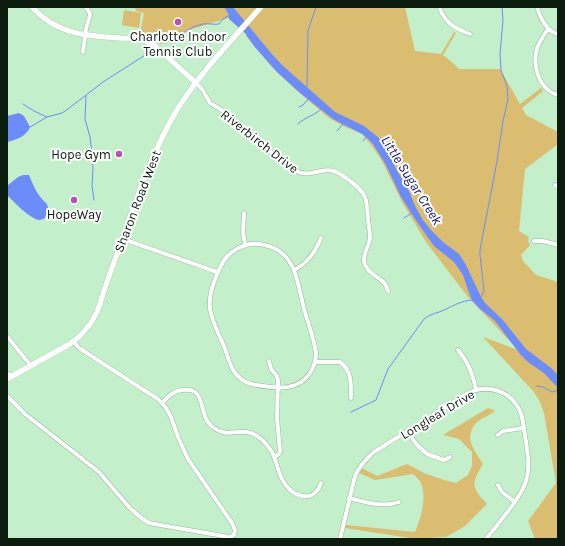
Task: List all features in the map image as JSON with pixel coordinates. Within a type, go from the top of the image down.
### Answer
[{"type":"main road","points":[[32,7],[41,16],[56,26],[68,31],[85,35],[140,39],[149,42],[196,82]]},
{"type":"main road","name":"Sharon Road West","points":[[10,378],[73,341],[84,333],[91,323],[97,312],[138,194],[161,139],[178,107],[196,82],[261,7]]},
{"type":"street","points":[[83,52],[86,29],[90,15],[85,7]]},
{"type":"street","points":[[439,7],[443,16],[449,23],[457,29],[470,34]]},
{"type":"street","points":[[538,7],[540,17],[543,22],[548,29],[558,35]]},
{"type":"street","points":[[548,29],[537,48],[536,66],[539,78],[546,89],[551,93],[558,95]]},
{"type":"street","name":"Riverbirch Drive","points":[[196,82],[210,103],[225,112],[251,137],[296,171],[302,174],[329,170],[335,171],[342,174],[359,188],[363,193],[367,204],[370,234],[364,261],[369,270],[385,283],[388,288],[388,292]]},
{"type":"street","points":[[244,213],[243,232],[245,245]]},
{"type":"street","points":[[294,270],[310,258],[318,247],[321,238]]},
{"type":"street","points":[[123,239],[217,272]]},
{"type":"street","points":[[534,241],[543,240],[558,245]]},
{"type":"street","points":[[258,244],[274,248],[286,257],[294,270],[315,349],[315,362],[309,375],[303,382],[293,387],[285,388],[246,383],[237,377],[232,368],[211,310],[211,291],[217,272],[229,254],[239,247],[258,244]]},
{"type":"street","points":[[7,336],[31,366]]},
{"type":"street","points":[[7,396],[25,414],[99,472],[134,512],[149,523],[223,536],[232,536],[235,533],[235,530],[188,459],[170,414],[162,403],[78,348],[73,341]]},
{"type":"street","points":[[458,350],[466,360],[471,370],[476,389]]},
{"type":"street","points":[[269,361],[271,369],[277,376],[278,380],[277,427],[280,451],[279,454],[274,457]]},
{"type":"street","points":[[315,362],[340,362],[343,364],[349,373],[351,398]]},
{"type":"street","points":[[7,373],[10,378]]},
{"type":"street","name":"Longleaf Drive","points":[[340,539],[349,498],[357,472],[364,462],[374,452],[468,392],[485,388],[504,393],[519,411],[522,419],[528,463],[528,473],[524,488],[486,539]]},
{"type":"street","points":[[162,403],[169,396],[178,391],[184,390],[196,393],[200,397],[205,417],[215,428],[226,433],[243,432],[254,434],[264,442],[274,457],[281,477],[294,493],[305,496],[314,494],[319,489],[321,484]]},
{"type":"street","points":[[498,435],[503,431],[523,428]]},
{"type":"street","points":[[407,431],[419,448],[427,454],[444,460],[450,457]]},
{"type":"street","points":[[498,485],[502,492],[515,502]]},
{"type":"street","points":[[349,498],[380,504],[392,504],[399,502]]},
{"type":"shaded area","points":[[135,7],[405,7],[415,51],[441,54],[454,32],[456,33],[443,55],[459,69],[500,69],[520,104],[541,88],[543,91],[522,108],[526,115],[558,132],[558,144],[525,169],[519,231],[529,237],[528,241],[530,245],[521,255],[523,261],[536,275],[558,282],[558,539],[535,539],[528,521],[556,483],[544,413],[540,402],[534,392],[483,337],[518,350],[468,297],[426,242],[402,202],[382,161],[372,146],[361,133],[345,127],[329,118],[296,90],[270,65],[246,36],[247,30],[235,16],[192,29],[161,44],[140,34],[144,13],[136,11]]},
{"type":"shaded area","points":[[124,10],[141,13],[139,28],[122,25]]},
{"type":"shaded area","points":[[488,408],[495,411],[476,423],[470,434],[470,439],[474,449],[483,464],[476,476],[474,485],[478,493],[487,504],[465,526],[446,537],[416,539],[345,528],[346,525],[415,532],[423,502],[423,489],[419,479],[413,474],[375,480],[359,473],[362,468],[377,476],[407,464],[424,473],[456,483],[468,475],[472,466],[472,452],[459,439],[443,435]]},
{"type":"water","points":[[224,7],[233,7],[282,65],[335,112],[364,126],[379,138],[390,155],[423,220],[443,242],[459,254],[485,303],[502,319],[526,349],[558,375],[558,388],[544,373],[528,362],[520,354],[495,321],[472,300],[463,275],[454,262],[434,246],[417,222],[401,197],[386,165],[373,144],[364,135],[333,119],[277,72],[254,46],[245,33],[229,19],[228,13]]},
{"type":"water","points":[[19,113],[24,116],[30,127],[29,130],[17,139],[7,142],[7,116]]},
{"type":"water","points":[[23,175],[29,175],[38,194],[47,204],[48,208],[45,218],[41,220],[35,219],[7,195],[7,186]]},
{"type":"waterway","points":[[307,87],[308,30],[316,7]]},
{"type":"waterway","points":[[481,297],[484,291],[480,250],[508,99],[507,86],[501,70],[500,54],[503,20],[502,7]]},
{"type":"waterway","points":[[165,43],[198,25],[219,24],[228,16]]},
{"type":"waterway","points":[[30,127],[47,117],[62,113],[103,82],[150,52]]},
{"type":"waterway","points":[[86,96],[85,119],[90,137],[92,153],[92,186],[94,200]]},
{"type":"waterway","points":[[299,107],[309,98]]},
{"type":"waterway","points":[[23,104],[47,117]]},
{"type":"waterway","points":[[298,124],[321,109]]},
{"type":"waterway","points":[[337,131],[343,124]]},
{"type":"waterway","points":[[363,141],[366,137]]},
{"type":"waterway","points":[[404,218],[412,213]]},
{"type":"waterway","points":[[351,412],[376,400],[388,369],[424,319],[460,303],[473,300]]},
{"type":"waterway","points":[[537,386],[543,387],[552,392],[558,390]]},
{"type":"place","name":"Charlotte Indoor Tennis Club","points":[[178,22]]},
{"type":"place","name":"Hope Gym","points":[[119,154]]},
{"type":"place","name":"HopeWay","points":[[74,200]]},
{"type":"water label","name":"Little Sugar Creek","points":[[412,180]]}]
